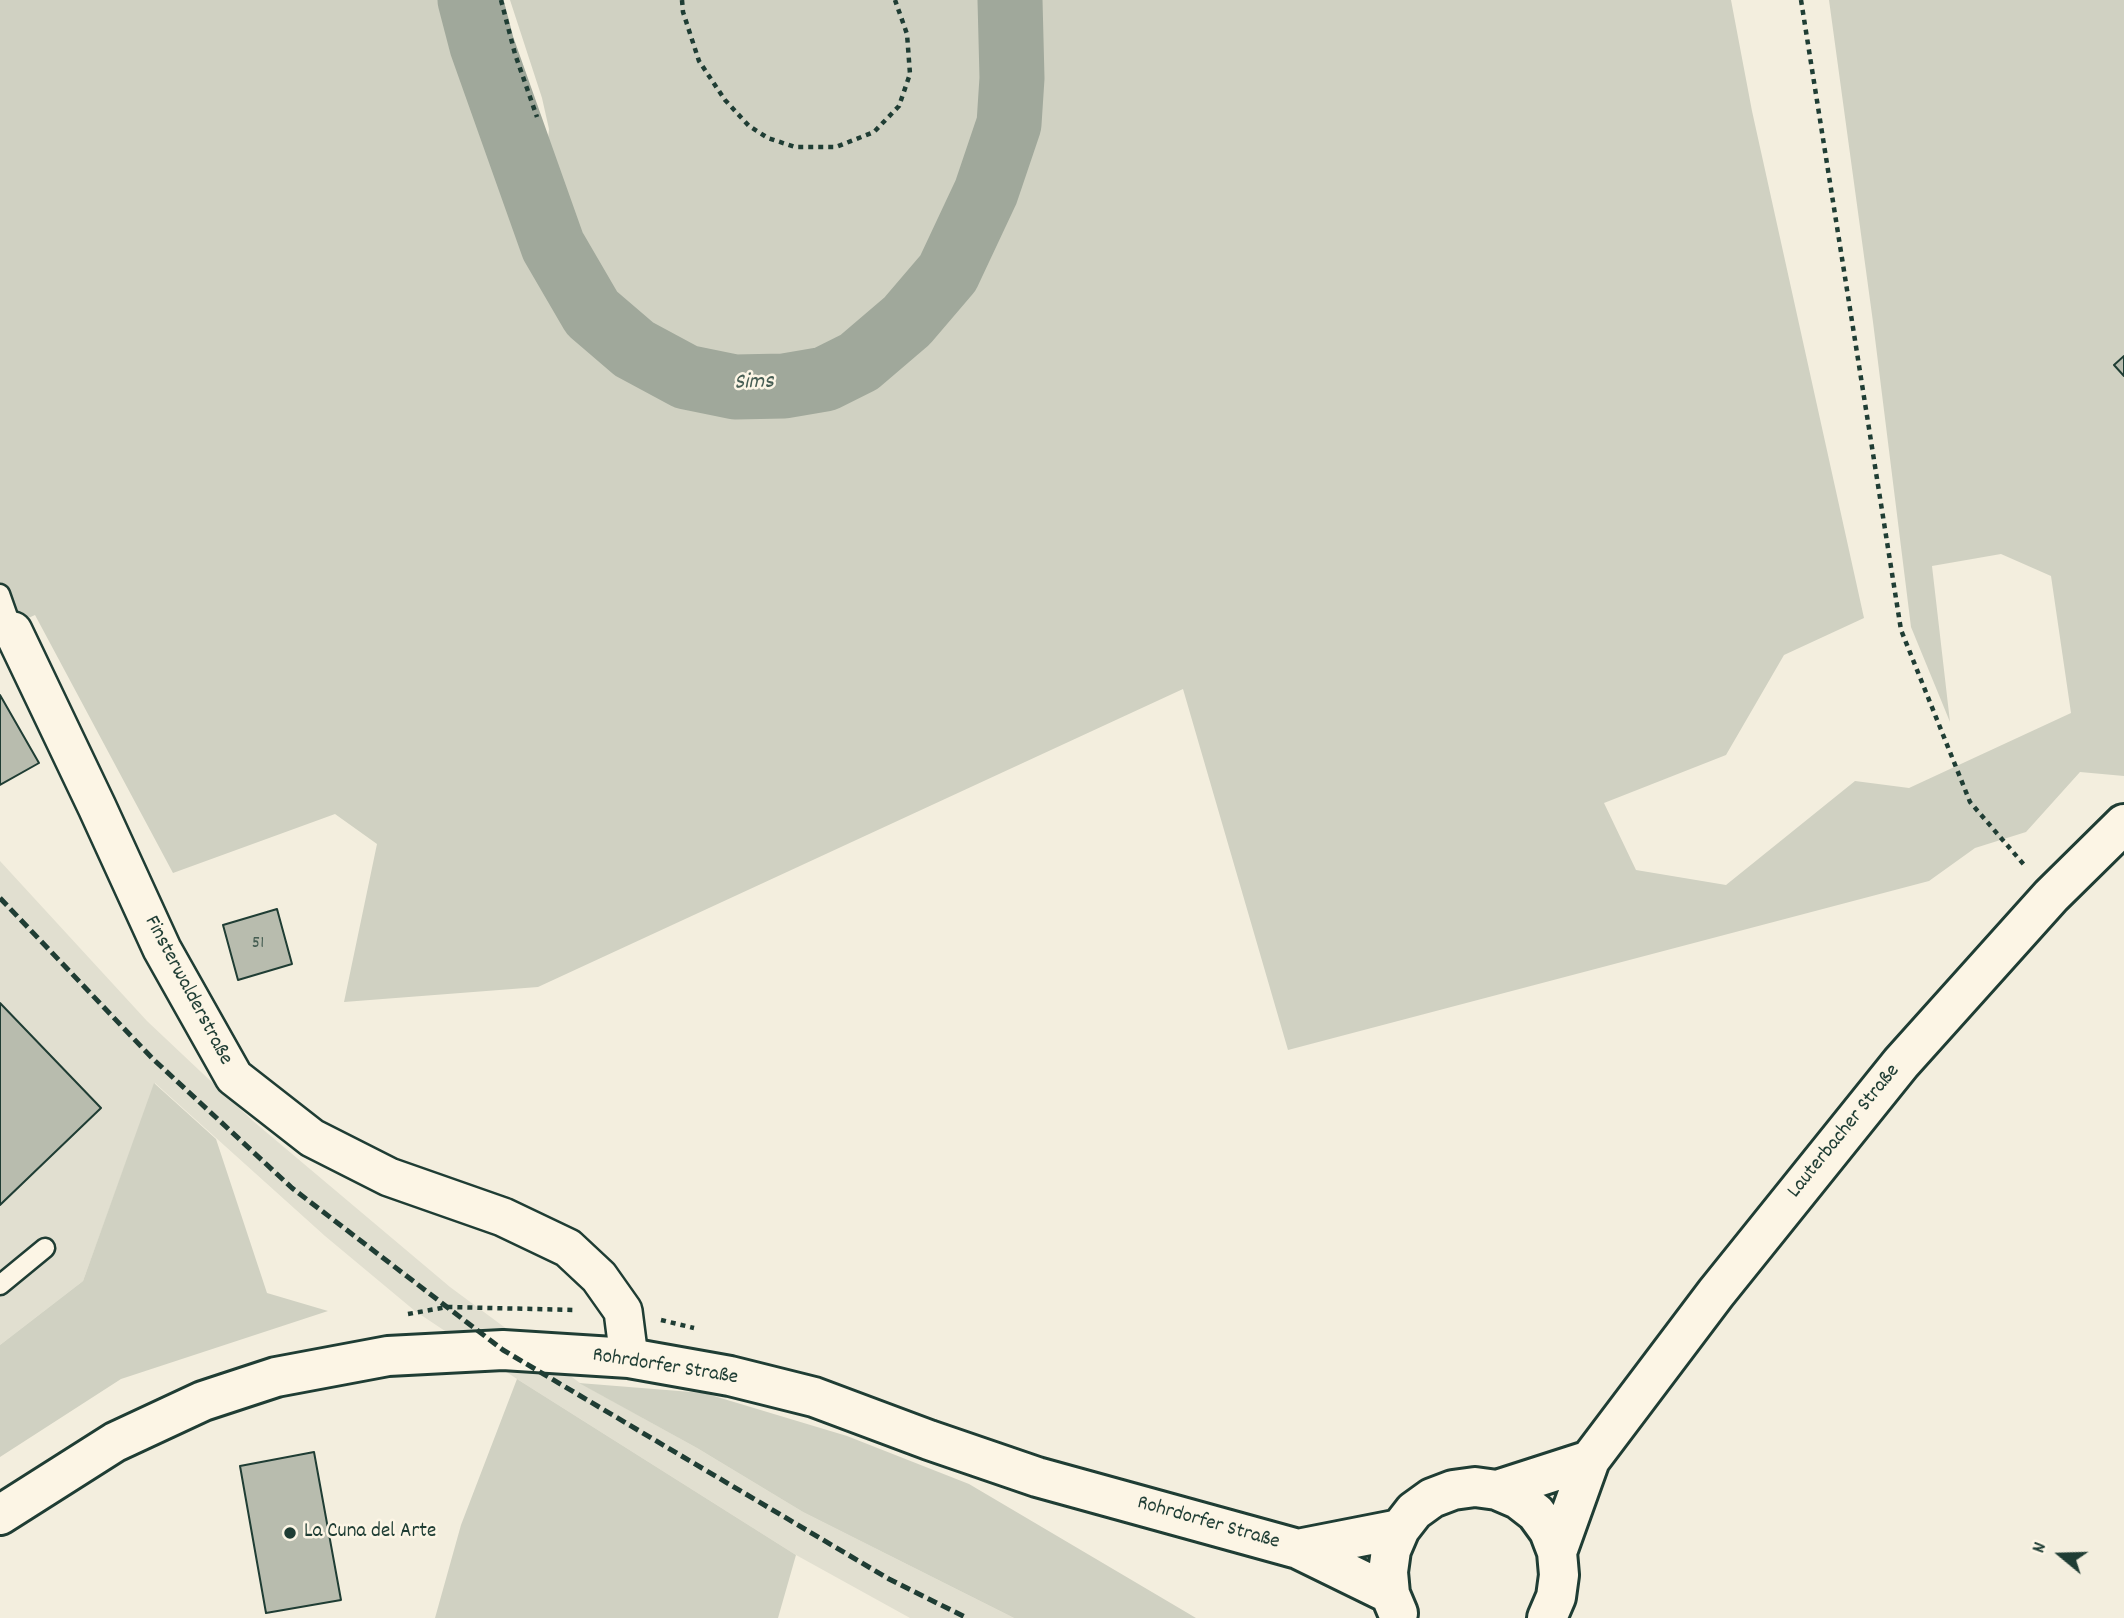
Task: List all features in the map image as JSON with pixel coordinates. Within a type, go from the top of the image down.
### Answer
[{"type":"main road","name":"Lauterbacher Straße","points":[[1557,1552],[1590,1460],[1716,1293],[1901,1063],[2050,896],[2124,824]]},
{"type":"main road","name":"Rohrdorfer Straße","points":[[0,1515],[115,1442],[203,1401],[276,1377],[388,1356],[503,1350],[629,1358],[730,1376],[814,1397],[1037,1477],[1298,1549],[1395,1606]]},
{"type":"main road","points":[[1497,1490],[1590,1460]]},
{"type":"main road","points":[[1395,1606],[1388,1572],[1391,1550],[1400,1529],[1414,1511],[1432,1498],[1453,1489],[1475,1487],[1497,1490],[1518,1499],[1535,1513],[1549,1531],[1557,1552],[1559,1575],[1550,1615]]},
{"type":"main road","name":"Rohrdorfer Straße","points":[[1298,1549],[1400,1529]]},
{"type":"street","name":"Finsterwalderstraße","points":[[13,631],[162,949],[234,1077],[312,1138],[389,1177],[503,1217],[568,1248],[599,1277],[623,1311],[629,1358]]},
{"type":"lane","name":"Finsterwalderstraße","points":[[0,594],[13,631]]},
{"type":"lane","points":[[0,1285],[46,1248]]},
{"type":"path","points":[[500,0],[537,117]]},
{"type":"path","points":[[682,0],[682,12],[699,61],[724,100],[749,126],[768,138],[795,147],[836,147],[874,132],[899,106],[910,74],[907,34],[895,0]]},
{"type":"path","points":[[1801,0],[1901,629],[1970,802],[2050,896]]},
{"type":"shaded area","points":[[0,0],[479,0],[505,79],[526,129],[537,145],[548,140],[549,129],[542,98],[510,0],[1731,0],[1752,111],[1864,618],[1784,655],[1726,755],[1604,803],[1636,870],[1726,885],[1855,781],[1909,788],[2071,713],[2051,576],[2001,554],[1932,566],[1950,722],[1911,627],[1829,0],[2124,0],[2124,776],[2080,772],[2026,832],[1975,848],[1929,881],[1288,1050],[1183,689],[538,987],[344,1002],[377,844],[335,814],[173,873],[35,615],[0,631]]},
{"type":"shaded area","points":[[0,861],[147,1021],[253,1121],[450,1287],[580,1383],[697,1448],[803,1512],[1014,1618],[910,1618],[796,1555],[517,1379],[415,1311],[325,1236],[155,1083],[83,1281],[0,1345]]},
{"type":"shaded area","points":[[154,1083],[216,1139],[267,1293],[328,1311],[121,1379],[0,1457],[0,1345],[83,1281]]},
{"type":"shaded area","points":[[517,1379],[796,1555],[778,1618],[435,1618],[461,1525]]},
{"type":"shaded area","points":[[579,1383],[704,1393],[847,1436],[969,1484],[1196,1618],[1014,1618],[803,1512],[697,1448]]},
{"type":"building","points":[[2124,356],[2124,376],[2114,365]]},
{"type":"building","points":[[0,695],[39,763],[0,785]]},
{"type":"building","points":[[277,909],[292,964],[238,980],[223,925]]},
{"type":"building","points":[[0,1003],[101,1108],[0,1205]]},
{"type":"building","name":"La Cuna del Arte","points":[[314,1452],[341,1600],[266,1613],[240,1466]]},
{"type":"waterway","name":"Sims","points":[[470,0],[482,46],[553,246],[592,313],[634,349],[686,377],[735,387],[784,386],[825,379],[859,362],[907,321],[948,273],[986,192],[1009,124],[1012,78],[1010,0]]},
{"type":"railway","points":[[0,898],[153,1059],[292,1188],[503,1350],[889,1579],[967,1618]]},
{"type":"place","name":"La Cuna del Arte","points":[[290,1533]]}]
